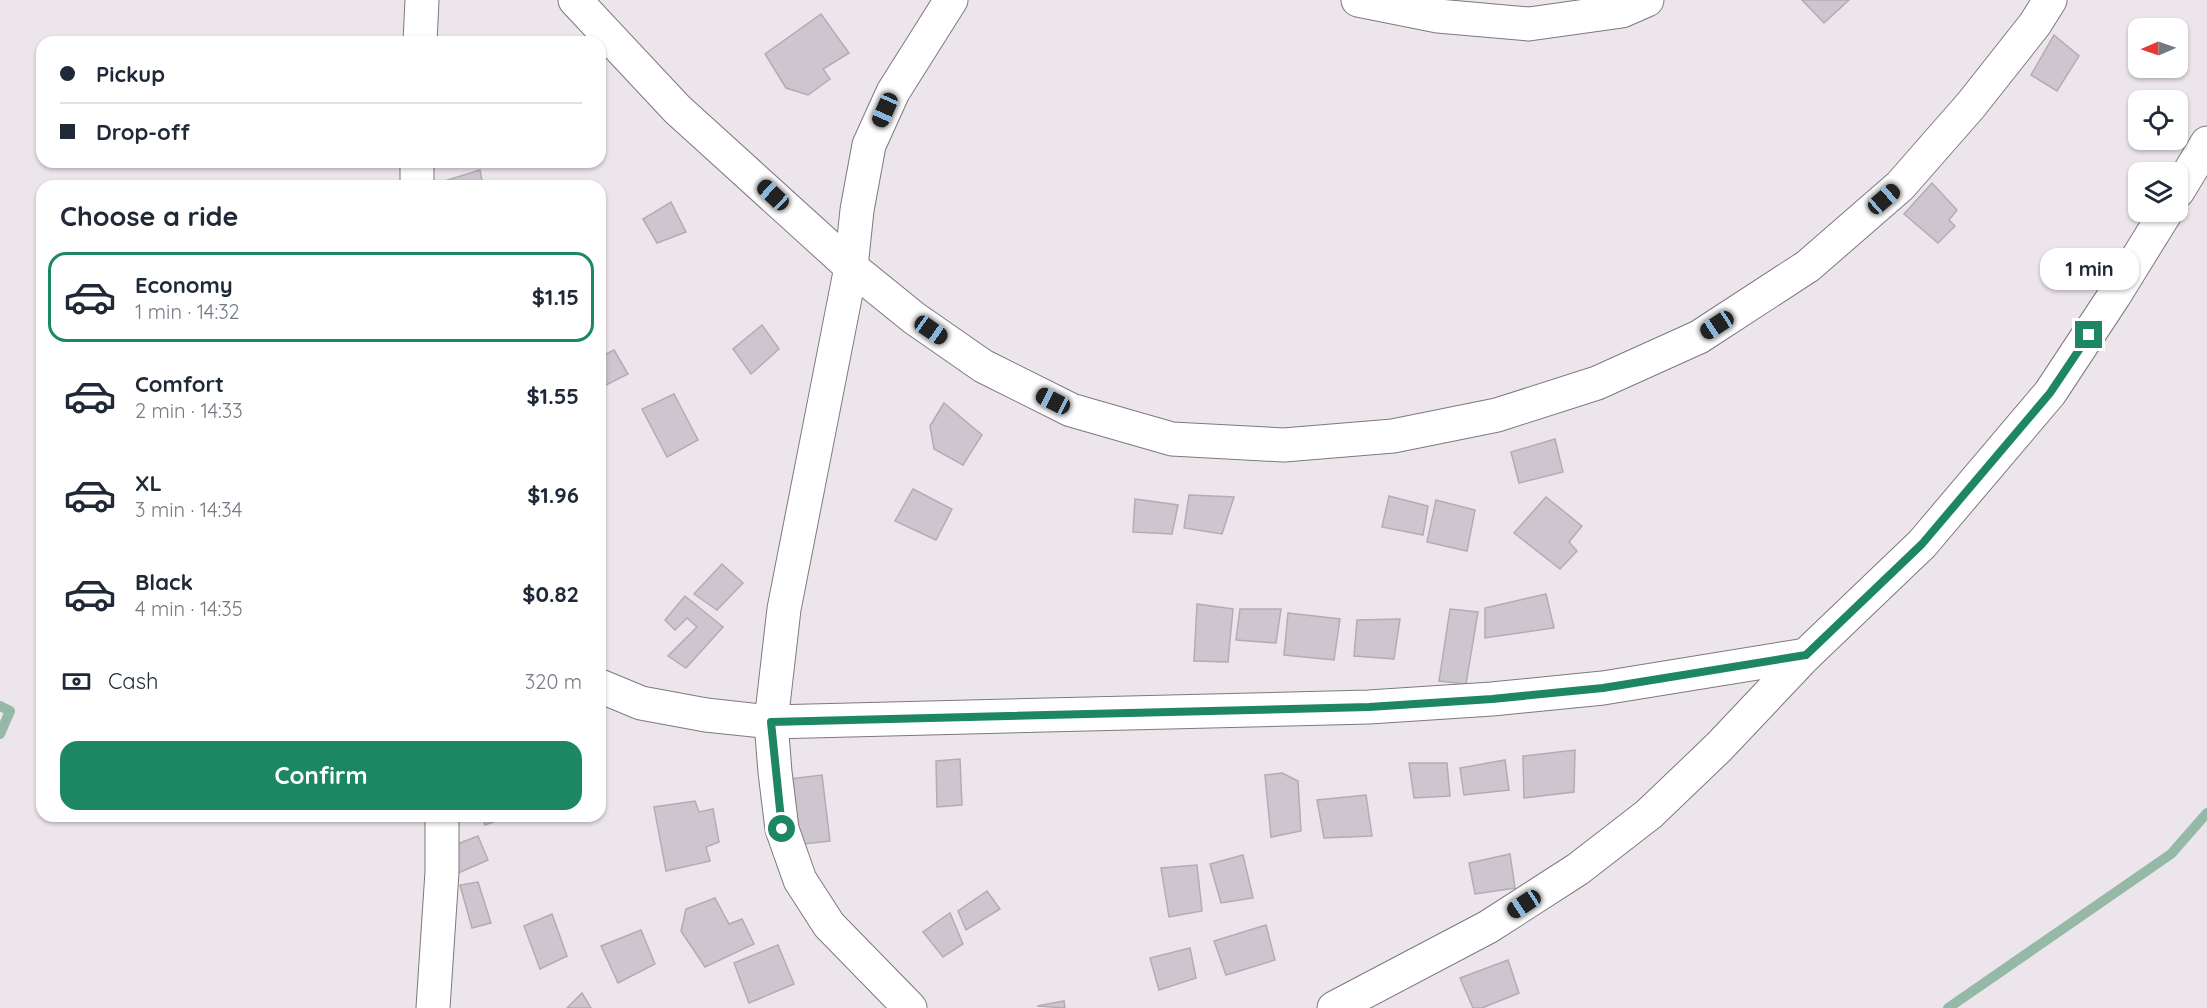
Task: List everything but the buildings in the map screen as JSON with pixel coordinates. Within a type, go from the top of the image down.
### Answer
[{"type":"street","points":[[420,36],[422,0]]},
{"type":"street","points":[[575,0],[677,109],[850,267],[914,318],[983,366],[1071,410],[1172,439],[1284,446],[1393,436],[1497,416],[1597,383],[1699,337],[1808,266],[1900,186],[1971,105],[2035,24],[2050,0]]},
{"type":"street","points":[[910,1008],[829,925],[800,880],[782,829],[771,722],[784,609],[850,267],[857,210],[869,145],[893,92],[951,0]]},
{"type":"street","points":[[1358,0],[1438,16],[1529,24],[1622,11],[1647,0]]},
{"type":"street","points":[[2188,174],[2207,143]]},
{"type":"street","points":[[1334,1008],[1488,927],[1578,869],[1649,814],[1719,747],[1806,655],[1922,544],[2050,393],[2160,222]]},
{"type":"street","points":[[606,688],[641,702],[706,715],[771,722],[1369,707],[1492,699],[1603,688],[1806,655]]},
{"type":"street","points":[[433,1008],[442,872],[442,822]]},
{"type":"waterway","points":[[0,706],[10,711],[0,734]]},
{"type":"waterway","points":[[1948,1008],[2171,854],[2207,813]]},
{"type":"route","points":[[782,829],[774,772],[771,722],[1369,707],[1492,699],[1603,688],[1806,655],[1922,544],[2050,393],[2089,335]]}]
